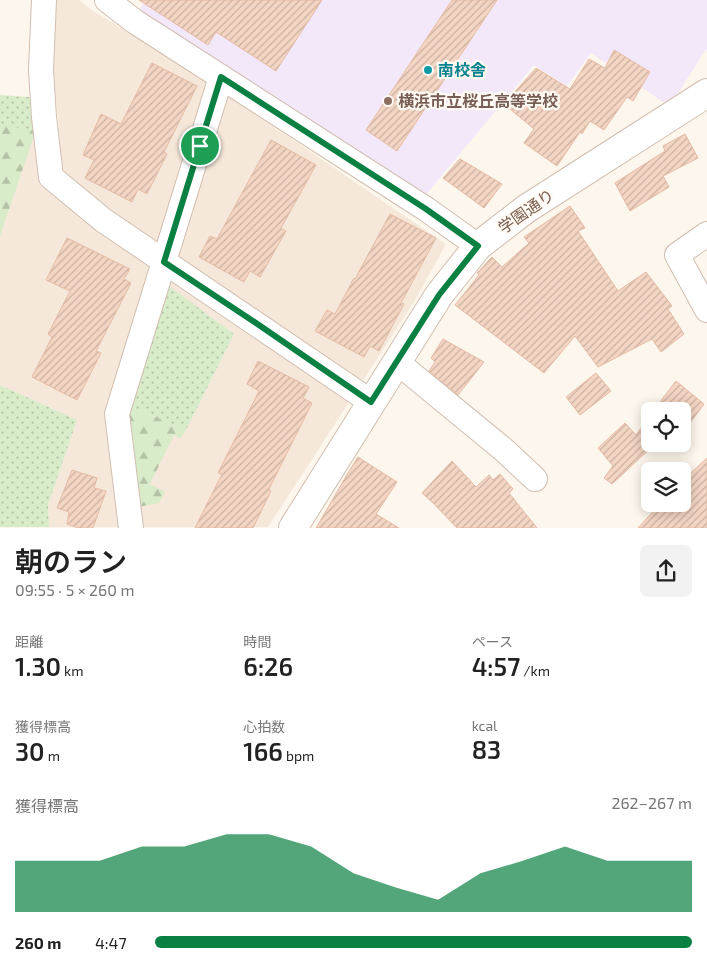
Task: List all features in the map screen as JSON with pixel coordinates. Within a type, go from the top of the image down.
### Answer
[{"type":"street","points":[[44,0],[41,70],[51,177],[103,220],[371,402]]},
{"type":"street","points":[[107,0],[134,21],[426,209],[478,246]]},
{"type":"street","points":[[131,528],[117,414],[221,77]]},
{"type":"street","name":"学園通り","points":[[293,528],[439,295],[478,246],[526,209],[705,98]]},
{"type":"street","points":[[707,234],[677,255],[707,310]]},
{"type":"street","points":[[397,362],[535,478]]},
{"type":"shaded area","points":[[54,0],[79,0],[218,89],[446,244],[414,302],[268,527],[49,527],[48,505],[77,420],[0,385],[0,232],[36,130],[59,128],[53,68]]},
{"type":"shaded area","name":"横浜市立桜丘高等学校","points":[[145,0],[707,0],[707,48],[675,98],[666,104],[591,53],[567,86],[534,65],[423,198],[138,12]]},
{"type":"green space","points":[[0,95],[30,97],[36,130],[0,232]]},
{"type":"green space","points":[[0,125],[36,130],[0,236]]},
{"type":"green space","points":[[169,286],[234,334],[186,430],[130,406]]},
{"type":"green space","points":[[0,385],[77,420],[48,505],[49,527],[0,527]]},
{"type":"green space","points":[[130,406],[186,430],[181,438],[174,435],[150,484],[165,492],[159,503],[138,507],[126,418]]},
{"type":"building","points":[[139,0],[322,0],[276,71],[216,32],[208,45]]},
{"type":"building","name":"南校舎","points":[[452,0],[497,0],[397,151],[366,130]]},
{"type":"building","points":[[614,50],[650,72],[633,101],[627,97],[604,130],[590,121],[582,134],[580,132],[557,166],[524,143],[534,129],[504,104],[536,68],[570,89],[589,59],[605,68]]},
{"type":"building","points":[[152,63],[197,86],[164,152],[167,154],[147,194],[138,189],[132,202],[85,178],[94,160],[83,155],[101,114],[121,124]]},
{"type":"building","points":[[685,134],[698,158],[663,176],[669,187],[630,211],[615,183],[665,151],[663,146]]},
{"type":"building","points":[[271,140],[316,165],[281,228],[286,231],[260,277],[250,271],[244,282],[199,257],[210,236],[217,239]]},
{"type":"building","points":[[460,159],[502,184],[484,208],[443,178]]},
{"type":"building","points":[[570,206],[585,228],[578,231],[618,291],[646,272],[672,306],[668,309],[684,334],[661,352],[652,339],[598,367],[575,336],[544,373],[455,305],[479,275],[477,273],[492,257],[502,267],[529,243],[524,237]]},
{"type":"building","points":[[390,214],[436,238],[401,303],[404,304],[379,351],[370,346],[364,357],[315,331],[327,310],[335,314]]},
{"type":"building","points":[[67,238],[130,269],[124,279],[131,283],[96,351],[101,353],[77,400],[32,377],[52,337],[48,334],[70,291],[46,280]]},
{"type":"building","points":[[443,339],[484,362],[458,395],[429,371],[435,362],[431,358]]},
{"type":"building","points":[[258,361],[309,387],[303,398],[312,403],[269,489],[271,491],[253,528],[195,528],[222,474],[218,473],[259,391],[247,384]]},
{"type":"building","points":[[596,373],[611,391],[580,415],[566,397]]},
{"type":"building","points":[[676,381],[704,404],[691,422],[691,402],[660,402]]},
{"type":"building","points":[[625,423],[636,435],[641,428],[641,452],[646,452],[612,484],[604,478],[613,466],[598,448]]},
{"type":"building","points":[[358,457],[397,482],[376,514],[399,528],[316,528],[348,473]]},
{"type":"building","points":[[707,458],[707,528],[638,528],[653,512],[691,512],[691,473]]},
{"type":"building","points":[[452,461],[476,487],[489,475],[493,480],[500,474],[513,489],[509,493],[537,528],[457,528],[422,493]]},
{"type":"building","points":[[72,470],[97,478],[94,488],[106,491],[93,528],[78,528],[67,524],[69,512],[57,508]]},
{"type":"place","name":"南校舎","points":[[428,70]]},
{"type":"place","name":"横浜市立桜丘高等学校","points":[[388,101]]},
{"type":"route","points":[[221,77],[426,209],[478,246],[439,295],[371,402],[164,262],[200,146],[221,77]]}]
